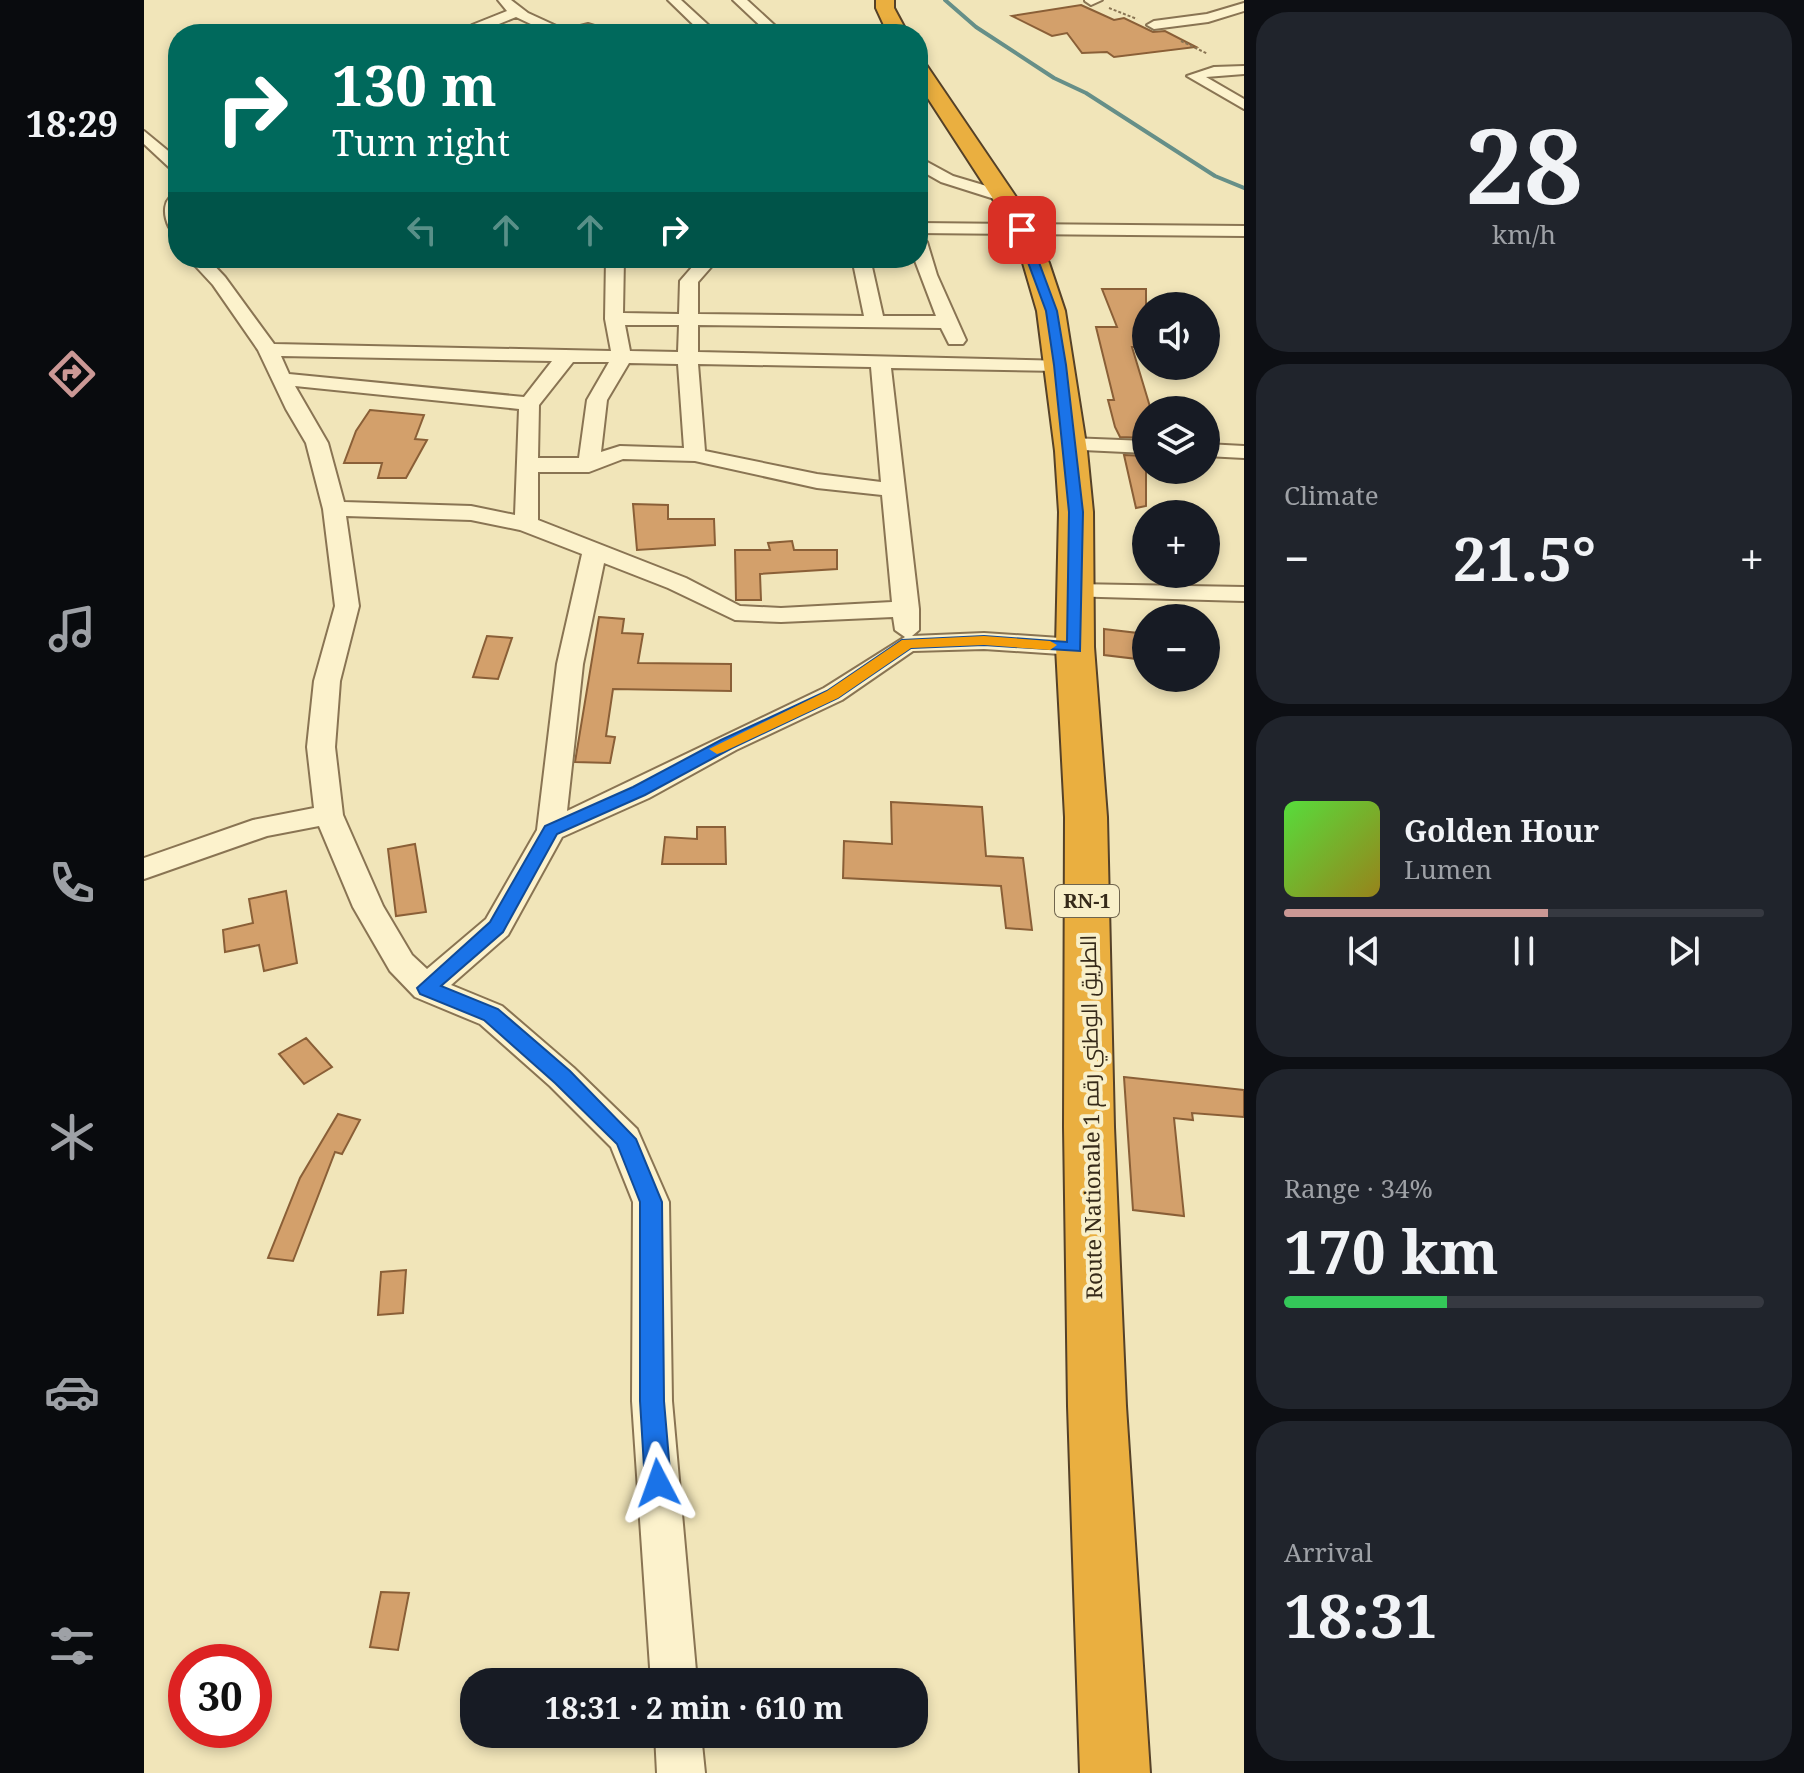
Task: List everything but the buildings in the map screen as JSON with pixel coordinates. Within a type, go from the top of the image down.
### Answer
[{"type":"highway","points":[[885,0],[885,8],[893,24]]},
{"type":"highway","name":"Route Nationale الطريق الوطني رقم 1","points":[[928,82],[1013,213],[1051,311],[1070,444],[1076,512],[1075,647],[1086,817],[1089,1127],[1096,1375],[1115,1773]]},
{"type":"street","points":[[504,0],[513,13]]},
{"type":"street","points":[[674,0],[700,24]]},
{"type":"street","points":[[739,0],[766,24]]},
{"type":"street","points":[[1215,0],[1241,9]]},
{"type":"street","points":[[1154,25],[1208,18],[1241,9]]},
{"type":"street","points":[[487,24],[513,13],[547,24]]},
{"type":"street","points":[[1244,70],[1214,71],[1194,76],[1244,105]]},
{"type":"street","points":[[144,136],[168,158]]},
{"type":"street","points":[[928,168],[1013,213]]},
{"type":"street","points":[[928,226],[1013,213],[1244,231]]},
{"type":"street","points":[[207,268],[268,350],[317,443],[334,509],[347,606],[327,681],[321,747],[329,815],[368,907],[401,963],[426,988],[491,1015],[562,1077],[625,1139],[651,1202],[652,1401],[673,1668]]},
{"type":"street","points":[[589,465],[597,400],[622,357],[614,319],[615,268]]},
{"type":"street","points":[[695,455],[687,319],[689,281],[701,268]]},
{"type":"street","points":[[863,268],[875,322]]},
{"type":"street","points":[[926,268],[965,364]]},
{"type":"street","points":[[614,319],[949,322]]},
{"type":"street","points":[[268,350],[1060,365]]},
{"type":"street","points":[[526,524],[530,465],[529,404],[567,356]]},
{"type":"street","points":[[880,362],[907,609],[907,644]]},
{"type":"street","points":[[282,379],[529,404]]},
{"type":"street","points":[[1070,444],[1132,446]]},
{"type":"street","points":[[1220,451],[1244,452]]},
{"type":"street","points":[[530,465],[589,465],[620,452],[695,455],[817,481],[894,490]]},
{"type":"street","points":[[334,509],[471,513],[526,524],[677,583],[735,613],[781,615],[907,609]]},
{"type":"street","points":[[426,988],[497,927],[551,830],[570,664],[595,549]]},
{"type":"street","points":[[1074,591],[1244,594]]},
{"type":"street","points":[[551,830],[639,791],[726,744],[833,694],[907,644],[984,641],[1075,647]]},
{"type":"street","points":[[144,869],[263,827],[329,815]]},
{"type":"street","points":[[679,1748],[681,1773]]},
{"type":"waterway","points":[[945,0],[976,27],[1054,78],[1086,93],[1215,176],[1244,188]]},
{"type":"slow traffic","points":[[717,749],[833,694],[907,644],[984,641],[1050,645]]},
{"type":"route","points":[[658,1483],[652,1401],[651,1202],[625,1139],[562,1077],[491,1015],[426,988],[497,927],[551,830],[639,791],[726,744],[833,694],[907,644],[984,641],[1075,647],[1076,512],[1071,451],[1051,311],[1022,230]]}]
